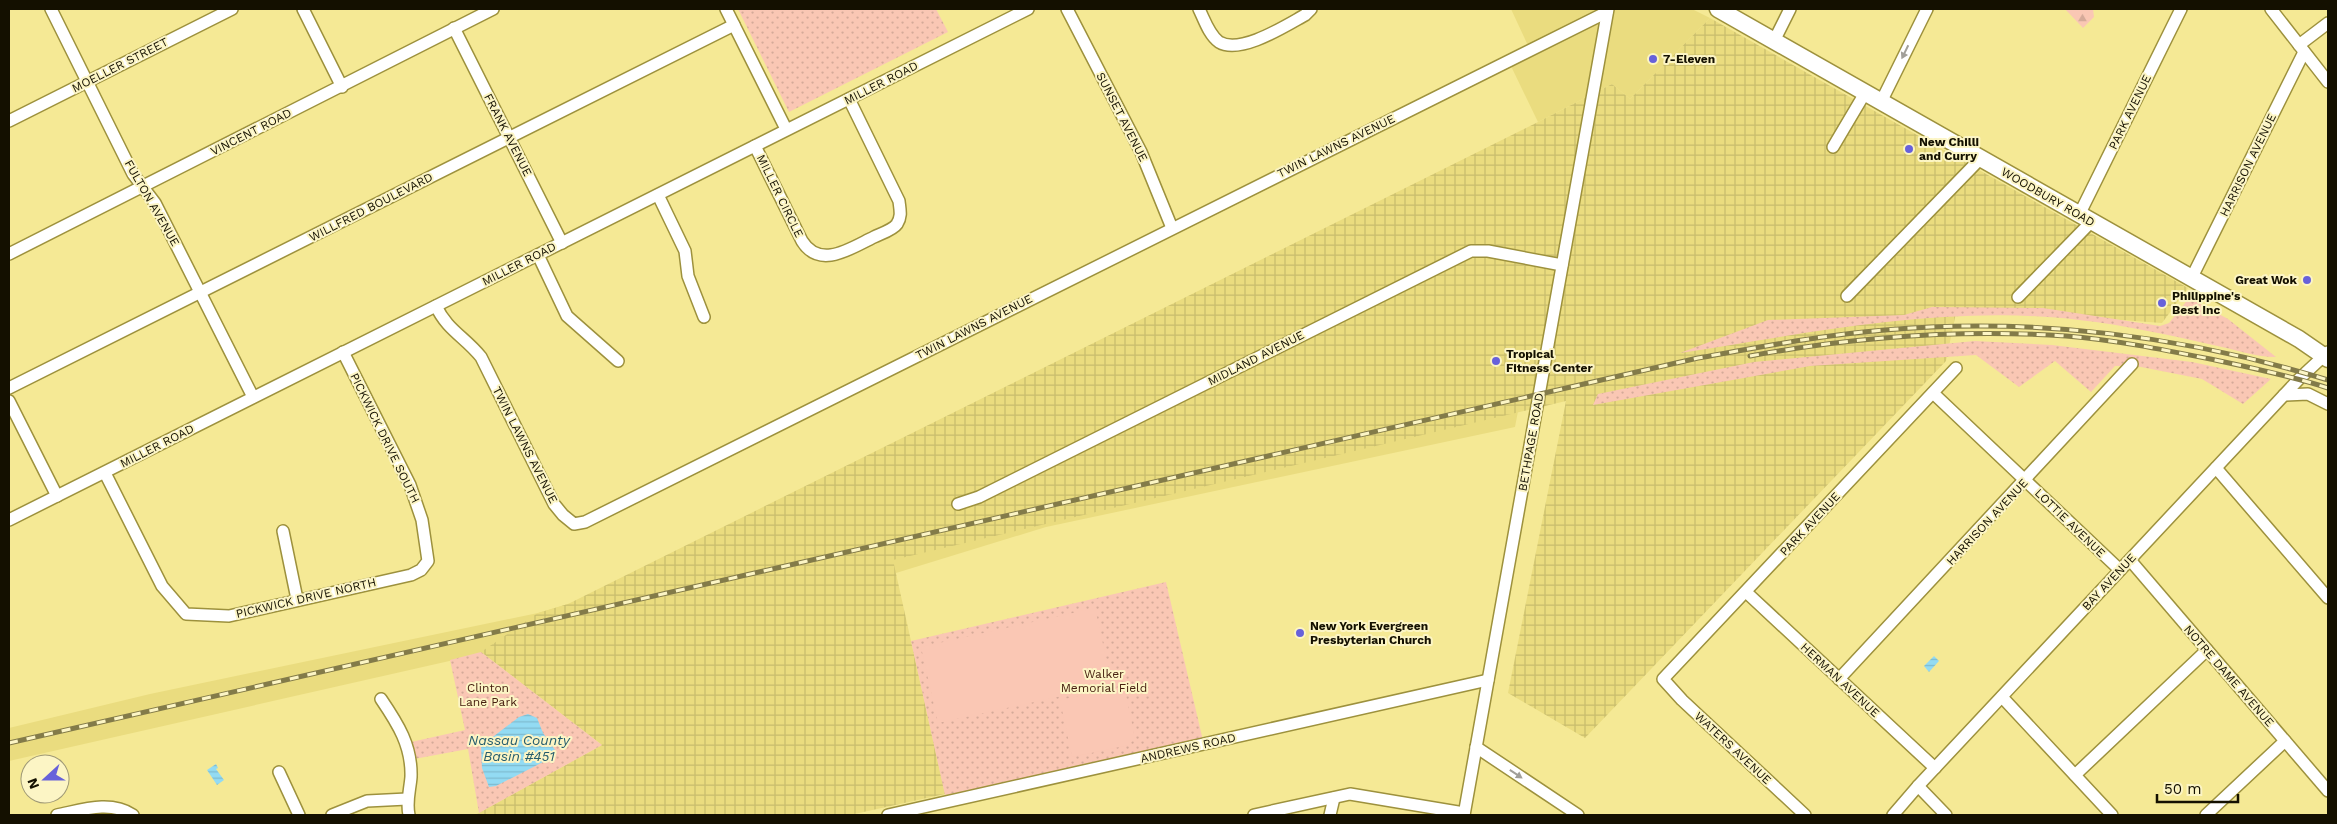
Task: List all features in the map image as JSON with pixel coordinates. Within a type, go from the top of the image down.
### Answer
[{"type":"main road","name":"WOODBURY ROAD","points":[[1718,9],[2327,356]]},
{"type":"street","name":"FULTON AVENUE","points":[[51,9],[133,174],[155,203],[253,397]]},
{"type":"street","name":"MOELLER STREET","points":[[9,121],[232,9]]},
{"type":"street","points":[[302,9],[342,86]]},
{"type":"street","name":"VINCENT ROAD","points":[[9,254],[492,9]]},
{"type":"street","points":[[726,9],[786,129]]},
{"type":"street","name":"MILLER ROAD","points":[[9,520],[849,99],[1008,13],[1028,9]]},
{"type":"street","name":"SUNSET AVENUE","points":[[1067,9],[1141,152],[1154,188],[1172,228]]},
{"type":"street","points":[[1199,9],[1217,41],[1226,45],[1243,45],[1305,15],[1311,9]]},
{"type":"street","points":[[1774,41],[1790,9]]},
{"type":"street","points":[[1881,102],[1927,9]]},
{"type":"street","name":"PARK AVENUE","points":[[2018,297],[2085,219],[2181,9]]},
{"type":"street","points":[[2271,9],[2328,82]]},
{"type":"street","name":"TWIN LAWNS AVENUE","points":[[436,306],[449,328],[472,346],[481,357],[554,504],[574,524],[591,519],[1607,10]]},
{"type":"street","name":"BETHPAGE ROAD","points":[[1464,814],[1607,10]]},
{"type":"street","name":"HARRISON AVENUE","points":[[2191,279],[2302,48],[2328,23]]},
{"type":"street","name":"WILLFRED BOULEVARD","points":[[9,388],[734,25]]},
{"type":"street","name":"FRANK AVENUE","points":[[454,28],[562,242]]},
{"type":"street","points":[[1833,147],[1865,93]]},
{"type":"street","name":"MILLER CIRCLE","points":[[755,146],[802,241],[811,252],[822,256],[836,256],[896,226],[901,215],[899,201],[849,99]]},
{"type":"street","points":[[1847,296],[1980,159]]},
{"type":"street","points":[[658,195],[685,251],[688,276],[704,318]]},
{"type":"street","name":"MIDLAND AVENUE","points":[[958,504],[979,497],[1471,251],[1488,251],[1562,264]]},
{"type":"street","points":[[538,256],[568,316],[618,361]]},
{"type":"street","name":"PICKWICK DRIVE SOUTH","points":[[343,352],[410,485],[418,505],[427,555]]},
{"type":"street","name":"BAY AVENUE","points":[[1894,815],[1918,786],[2284,395],[2327,356]]},
{"type":"street","name":"HARRISON AVENUE","points":[[1840,679],[2132,364]]},
{"type":"street","name":"PARK AVENUE","points":[[1663,679],[1956,368]]},
{"type":"street","name":"LOTTIE AVENUE","points":[[1933,393],[2120,570]]},
{"type":"street","points":[[2284,395],[2308,394],[2328,404]]},
{"type":"street","points":[[9,401],[56,496]]},
{"type":"street","points":[[2216,468],[2328,598]]},
{"type":"street","name":"PICKWICK DRIVE NORTH","points":[[105,473],[162,586],[186,614],[229,616],[411,575],[421,570],[428,562],[427,555]]},
{"type":"street","points":[[283,531],[298,600]]},
{"type":"street","name":"NOTRE DAME AVENUE","points":[[2130,560],[2328,791]]},
{"type":"street","name":"HERMAN AVENUE","points":[[1746,592],[1935,768]]},
{"type":"street","points":[[2075,775],[2207,650]]},
{"type":"street","name":"WATERS AVENUE","points":[[1663,679],[1682,700],[1805,815]]},
{"type":"street","name":"ANDREWS ROAD","points":[[888,815],[1488,680]]},
{"type":"street","points":[[2002,697],[2112,815]]},
{"type":"street","points":[[381,699],[400,726],[408,748],[411,764],[408,799],[409,815]]},
{"type":"street","points":[[2206,815],[2285,741]]},
{"type":"street","points":[[1476,748],[1578,815]]},
{"type":"street","points":[[279,772],[299,815]]},
{"type":"street","points":[[1918,786],[1946,815]]},
{"type":"street","points":[[1254,815],[1350,794],[1464,814]]},
{"type":"street","points":[[1330,815],[1334,798]]},
{"type":"street","points":[[332,815],[366,801],[408,799]]},
{"type":"street","points":[[57,815],[104,806],[126,810],[133,815]]},
{"type":"shaded area","points":[[1511,9],[1692,9],[1710,18],[1630,99],[1612,84],[1538,122],[1510,64],[1531,52]]},
{"type":"shaded area","points":[[1710,18],[2188,288],[2162,323],[1957,308],[1946,361],[1585,738],[1508,693],[1566,401],[893,560],[945,794],[850,815],[475,815],[602,745],[481,652],[538,613],[568,604],[1612,84],[1630,99]]},
{"type":"shaded area","points":[[1522,390],[1515,427],[1046,527],[896,573],[885,562],[40,754],[20,754],[20,759],[9,761],[9,728],[150,694],[538,613],[568,604]]},
{"type":"green space","points":[[738,9],[936,9],[948,32],[789,112]]},
{"type":"green space","points":[[2065,9],[2093,9],[2094,17],[2083,28]]},
{"type":"green space","points":[[2189,298],[2228,319],[2276,357],[2252,354],[2130,327],[2030,316],[1930,318],[1879,323],[1680,353],[1768,320],[1904,315],[1932,307],[2043,308],[2160,326],[2169,323]]},
{"type":"green space","points":[[1975,341],[2052,345],[2192,362],[2271,379],[2243,404],[2202,379],[2136,366],[2115,366],[2091,392],[2055,361],[2019,387],[1976,355],[1810,366],[1593,405],[1598,394],[1754,362]]},
{"type":"green space","name":"Walker Memorial Field","points":[[1166,582],[1204,745],[945,795],[911,641]]},
{"type":"green space","points":[[1095,608],[1112,685],[938,723],[921,647]]},
{"type":"green space","name":"Clinton Lane Park","points":[[481,652],[602,745],[479,813],[468,749],[414,759],[411,742],[465,730],[450,660]]},
{"type":"green space","points":[[1124,686],[1135,738],[1129,745],[1072,757],[1060,700]]},
{"type":"water","points":[[1934,656],[1939,661],[1929,672],[1924,666]]},
{"type":"water","name":"Nassau County Basin #451","points":[[528,714],[537,718],[543,733],[555,750],[547,760],[496,786],[489,787],[482,768],[481,746],[519,717]]},
{"type":"water","points":[[216,764],[218,768],[216,769],[224,780],[217,785],[207,770]]},
{"type":"railway","points":[[9,743],[1698,358],[1791,342],[1861,332],[1941,327],[1997,326],[2053,329],[2165,341],[2220,352],[2328,380]]},
{"type":"railway","points":[[1750,356],[1867,339],[1907,336],[1947,334],[2066,336],[2122,343],[2196,356],[2272,372],[2328,388]]},
{"type":"place","name":"7-Eleven","points":[[1653,59]]},
{"type":"place","name":"New Chilli and Curry","points":[[1909,149]]},
{"type":"place","name":"Great Wok","points":[[2307,280]]},
{"type":"place","name":"Philippine's Best Inc","points":[[2162,303]]},
{"type":"place","name":"Tropical Fitness Center","points":[[1496,361]]},
{"type":"place","name":"New York Evergreen Presbyterian Church","points":[[1300,633]]}]
